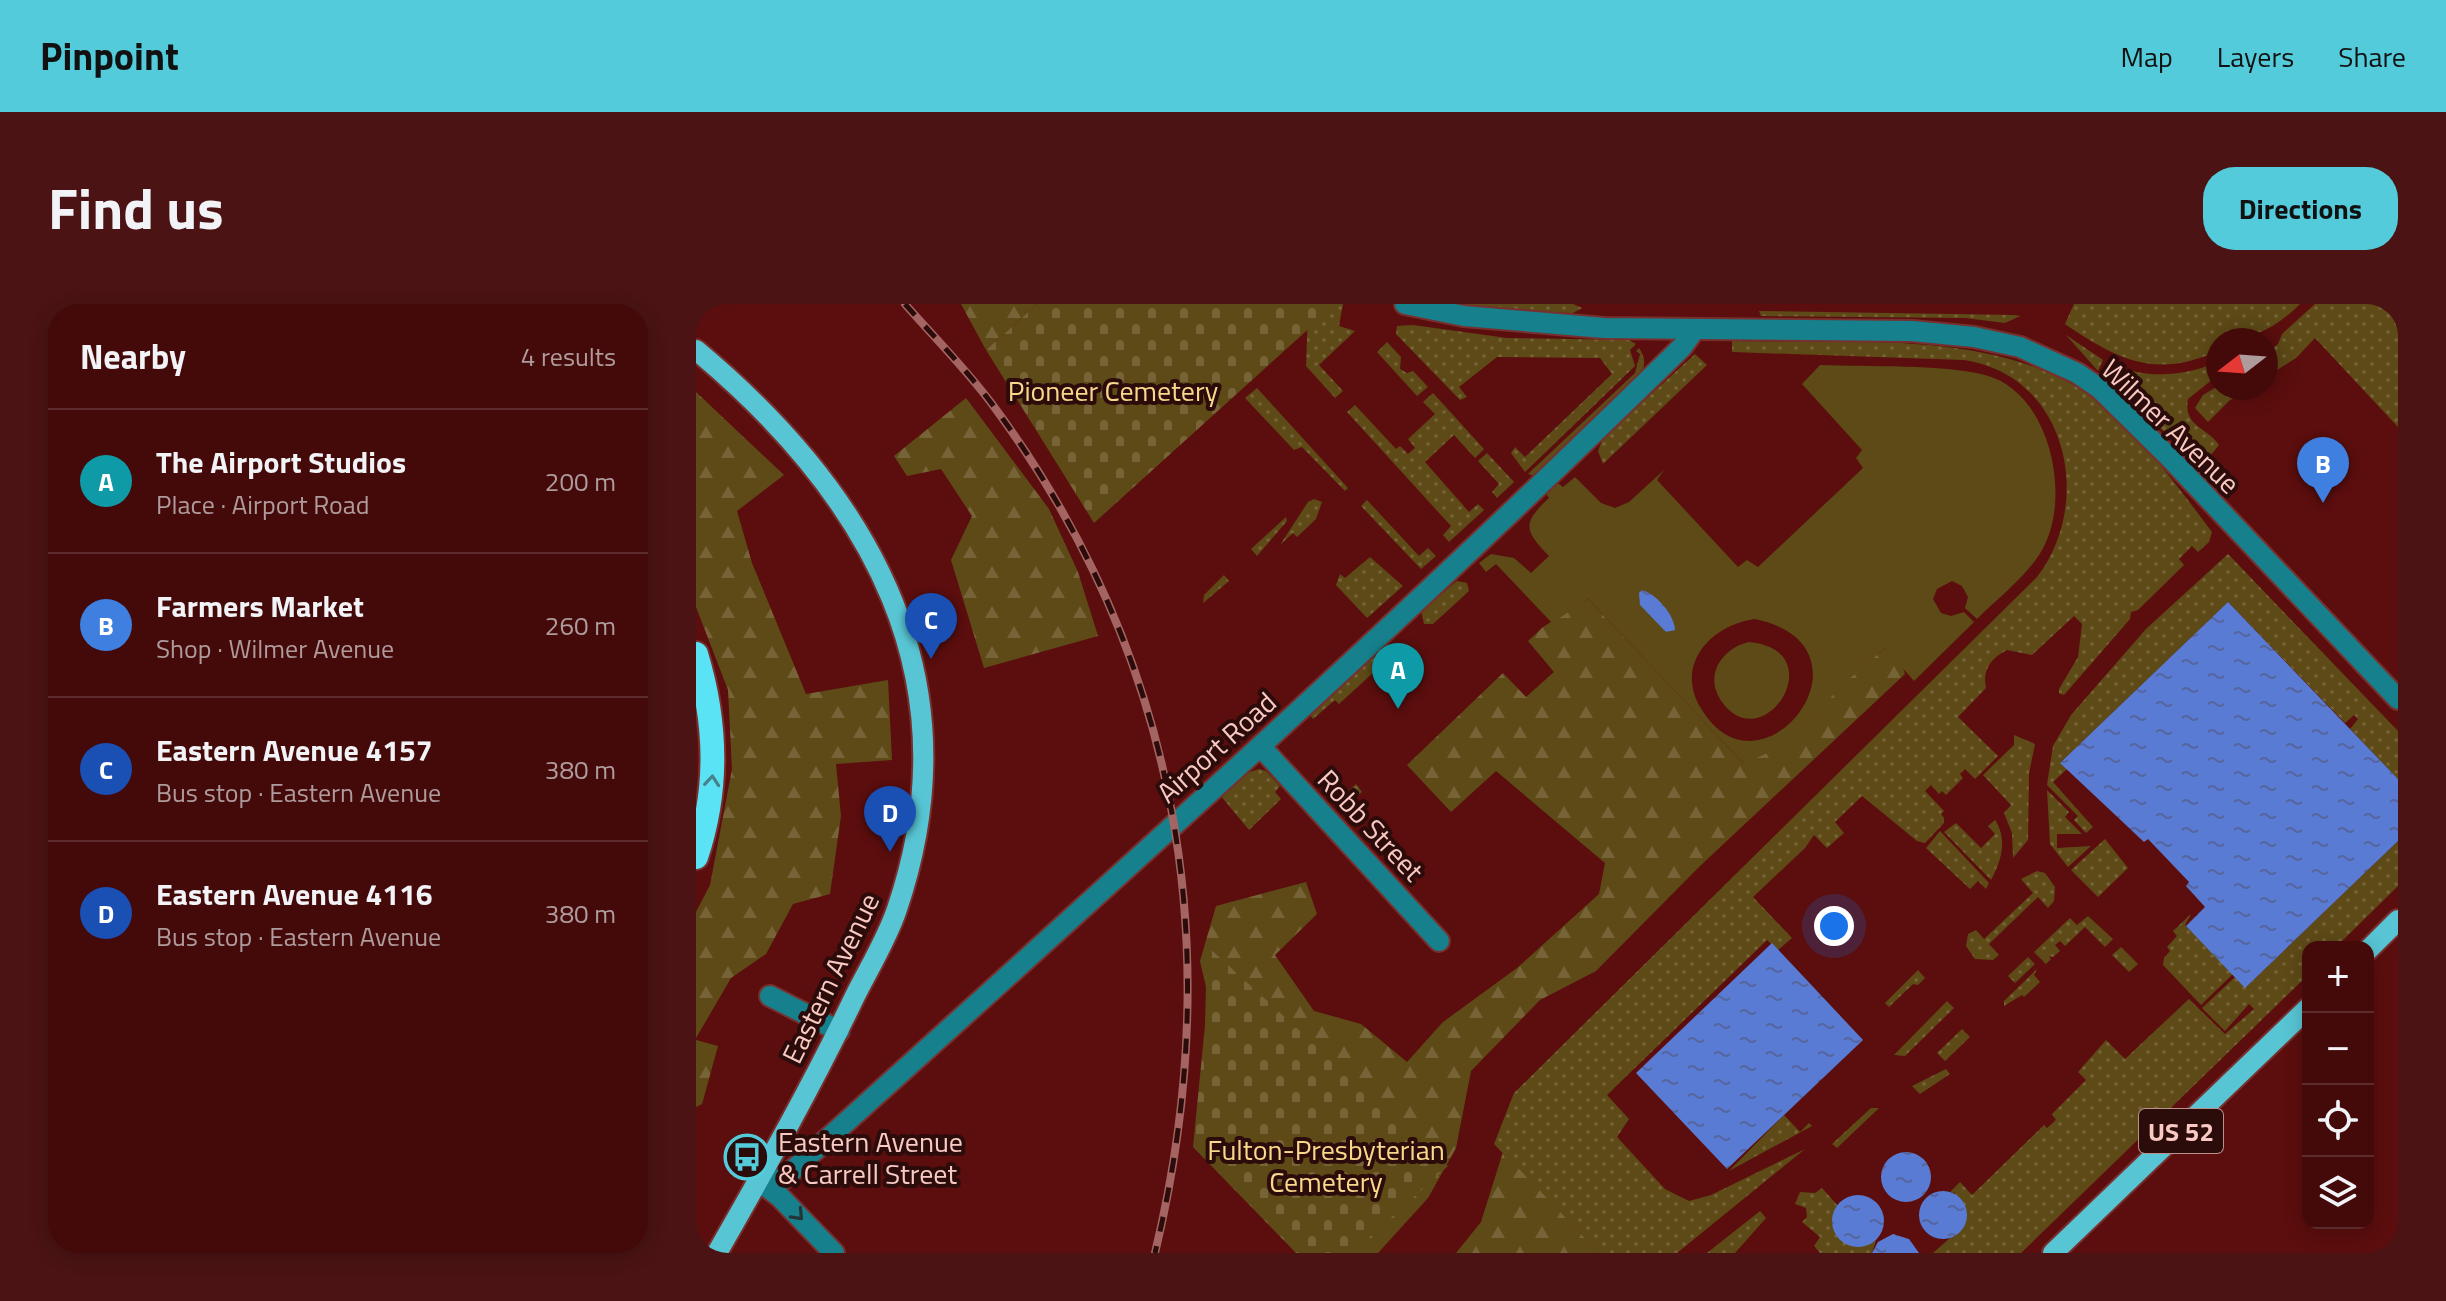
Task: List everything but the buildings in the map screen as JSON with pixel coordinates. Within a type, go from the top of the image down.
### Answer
[{"type":"highway","points":[[696,654],[706,686],[713,736],[713,780],[706,826],[696,857]]},
{"type":"main road","name":"Eastern Avenue","points":[[696,350],[763,411],[847,510],[878,563],[896,605],[916,679],[923,729],[922,793],[909,868],[896,912],[839,1031],[717,1253]]},
{"type":"main road","points":[[2374,944],[2398,920]]},
{"type":"main road","name":"US 52","points":[[2053,1253],[2303,1013]]},
{"type":"street","name":"Wilmer Avenue","points":[[1405,304],[1480,317],[1604,328],[1928,332],[2020,347],[2063,366],[2099,388],[2171,459],[2398,699]]},
{"type":"street","name":"Airport Road","points":[[759,1181],[783,1179],[1260,746],[1575,453],[1682,347],[1695,329]]},
{"type":"street","name":"Robb Street","points":[[1260,746],[1439,941]]},
{"type":"street","points":[[770,996],[839,1031]]},
{"type":"street","points":[[759,1181],[780,1197],[834,1253]]},
{"type":"green space","points":[[961,304],[1037,304],[986,350]]},
{"type":"green space","name":"Pioneer Cemetery","points":[[1037,304],[1335,305],[1094,523],[986,350]]},
{"type":"green space","points":[[1304,304],[1343,304],[1339,326],[1355,331],[1319,365],[1343,391],[1335,398],[1306,366],[1308,309]]},
{"type":"green space","points":[[1455,304],[1573,304],[1582,308],[1573,313],[1509,311]]},
{"type":"green space","points":[[2074,304],[2300,304],[2268,328],[2206,328],[2206,355],[2175,364],[2138,362],[2120,356],[2065,324]]},
{"type":"green space","points":[[2315,304],[2398,304],[2398,427],[2315,338],[2296,358],[2278,369],[2278,344],[2282,334]]},
{"type":"green space","points":[[1759,311],[2020,316],[2005,323],[1965,318],[1761,316]]},
{"type":"green space","points":[[1413,325],[1507,338],[1629,340],[1636,344],[1630,350],[1635,366],[1525,472],[1511,453],[1515,447],[1525,457],[1612,374],[1600,358],[1497,357],[1459,387],[1467,397],[1460,400],[1396,334],[1397,326]]},
{"type":"green space","points":[[2066,335],[2103,360],[2098,371]]},
{"type":"green space","points":[[1732,341],[1924,345],[1972,351],[2019,362],[2062,379],[2100,403],[2131,432],[2212,532],[2209,542],[2198,552],[2192,546],[2179,559],[2184,565],[2138,610],[2131,612],[2130,619],[2064,695],[2059,693],[2059,689],[2078,657],[2082,624],[2074,616],[2032,655],[2007,650],[1992,661],[1985,676],[1986,688],[1958,717],[1998,756],[1975,779],[1965,769],[1960,774],[1963,778],[1946,795],[1942,791],[1939,794],[1931,785],[1925,791],[1944,811],[1941,814],[1944,823],[1925,843],[1917,841],[1862,796],[1835,822],[1844,833],[1827,848],[1814,835],[1805,848],[1753,897],[1792,938],[1778,950],[1767,940],[1607,1095],[1629,1119],[1617,1137],[1665,1189],[1689,1201],[1711,1195],[1805,1149],[1677,1253],[1599,1253],[1494,1144],[1514,1093],[2037,577],[2055,547],[2065,513],[2066,479],[2061,446],[2047,415],[2027,389],[1998,370],[1963,360],[1732,352]]},
{"type":"green space","points":[[1387,342],[1401,357],[1400,369],[1407,373],[1413,371],[1428,387],[1417,396],[1377,352]]},
{"type":"green space","points":[[1639,348],[1644,359],[1643,368],[1623,396],[1537,477],[1528,474],[1635,373],[1640,354],[1636,351]]},
{"type":"green space","points":[[1695,354],[1707,365],[1603,464],[1598,451],[1603,438]]},
{"type":"green space","points":[[2111,364],[2151,374],[2191,371],[2206,366],[2206,385],[2188,399],[2189,415],[2219,445],[2206,461],[2197,464],[2103,372]]},
{"type":"green space","points":[[1820,365],[1968,371],[2007,385],[2024,400],[2038,421],[2048,445],[2054,470],[2053,520],[2046,542],[2033,563],[1977,619],[1965,608],[1968,597],[1962,586],[1952,581],[1937,589],[1933,599],[1941,613],[1951,616],[1964,612],[1974,622],[1914,681],[1885,648],[1841,686],[1792,741],[1744,764],[1588,599],[1552,623],[1496,564],[1486,572],[1479,563],[1491,554],[1514,558],[1531,573],[1549,556],[1531,534],[1530,521],[1549,498],[1545,492],[1556,482],[1563,487],[1575,477],[1601,503],[1615,508],[1629,502],[1664,470],[1657,480],[1738,567],[1747,560],[1758,567],[1863,468],[1856,458],[1862,450],[1802,384]],"holes":[[[1755,619],[1793,635],[1810,659],[1812,686],[1800,711],[1780,731],[1754,741],[1727,735],[1702,710],[1694,693],[1694,663],[1701,650],[1724,629]]]},
{"type":"green space","points":[[1257,388],[1348,488],[1345,491],[1302,447],[1294,450],[1245,398]]},
{"type":"green space","points":[[696,392],[784,475],[737,511],[752,563],[806,694],[888,680],[892,760],[836,764],[841,816],[830,894],[793,904],[766,954],[731,978],[696,1038],[696,912],[710,885],[732,769],[728,690],[696,607]]},
{"type":"green space","points":[[1433,393],[1484,449],[1475,458],[1454,435],[1425,462],[1469,512],[1478,504],[1484,510],[1449,542],[1443,535],[1451,526],[1347,412],[1355,405],[1396,449],[1400,446],[1408,454],[1415,448],[1408,439],[1435,414],[1423,402]]},
{"type":"green space","points":[[2206,393],[2206,400],[2231,400],[2208,422],[2195,408]]},
{"type":"green space","points":[[966,398],[1049,509],[1078,572],[1098,636],[984,668],[951,560],[972,516],[941,469],[907,476],[894,456]]},
{"type":"green space","points":[[1487,453],[1514,482],[1497,498],[1492,492],[1499,484],[1478,461]]},
{"type":"green space","points":[[1314,499],[1322,502],[1316,519],[1297,537],[1293,533],[1280,545],[1308,502]]},
{"type":"green space","points":[[1367,500],[1419,556],[1428,548],[1436,556],[1421,569],[1361,506]]},
{"type":"green space","points":[[1286,517],[1287,521],[1257,556],[1251,549]]},
{"type":"green space","points":[[2228,554],[2398,731],[2398,779],[2350,729],[2358,719],[2354,715],[2345,723],[2228,602],[2061,762],[2067,769],[2053,782],[2093,827],[2086,833],[2074,820],[2078,816],[2047,785],[2053,746],[2071,715],[2146,629]]},
{"type":"green space","points":[[1370,557],[1403,586],[1367,618],[1336,585],[1340,574],[1345,578]]},
{"type":"green space","points":[[1224,575],[1229,581],[1203,603],[1204,595]]},
{"type":"green space","points":[[1457,581],[1467,583],[1469,591],[1433,624],[1424,624],[1421,611]]},
{"type":"green space","points":[[1588,599],[1744,764],[1885,648],[1901,662],[1905,674],[1699,867],[1596,971],[1540,1000],[1471,1071],[1456,1148],[1428,1198],[1378,1253],[1325,1253],[1219,1043],[1200,961],[1216,906],[1306,882],[1317,914],[1275,955],[1314,1011],[1361,1024],[1407,1062],[1443,1022],[1517,968],[1599,894],[1605,863],[1496,771],[1451,812],[1407,765],[1503,673],[1526,697],[1554,672],[1528,641],[1543,627]]},
{"type":"green space","points":[[1749,642],[1774,649],[1787,663],[1789,680],[1783,697],[1771,711],[1756,718],[1739,716],[1722,702],[1714,682],[1718,664],[1724,657],[1739,645]]},
{"type":"green space","points":[[1373,657],[1387,660],[1339,704],[1335,700],[1313,719],[1310,715]]},
{"type":"green space","points":[[2014,735],[2035,744],[2029,773],[2028,840],[2013,858],[2012,833],[2004,813],[2011,805],[1983,775],[2014,745]]},
{"type":"green space","points":[[1259,769],[1266,771],[1280,786],[1275,792],[1281,799],[1249,830],[1220,795],[1244,774]]},
{"type":"green space","points":[[1356,784],[1362,792],[1342,810],[1335,803]]},
{"type":"green space","points":[[2047,790],[2069,812],[2065,817],[2082,834],[2057,834],[2057,848],[2091,846],[2068,867],[2050,844]]},
{"type":"green space","points":[[1995,820],[2001,835],[2002,850],[1991,880],[1944,832],[1956,823],[1981,848],[1995,834],[1988,826]]},
{"type":"green space","points":[[1940,831],[1989,883],[1986,889],[1978,881],[1970,889],[1926,848]]},
{"type":"green space","points":[[2105,839],[2128,868],[2098,897],[2071,870]]},
{"type":"green space","points":[[2398,841],[2398,886],[2342,941],[2302,941],[2302,981],[2021,1253],[1933,1253],[1950,1238],[1955,1193],[1950,1192],[1960,1182],[1972,1195],[2044,1125],[2047,1128],[2056,1120],[2052,1114],[2086,1080],[2078,1072],[2106,1040],[2125,1059],[2189,999],[2225,1034],[2254,1009],[2249,1004],[2225,1031],[2202,1008],[2235,977],[2246,987]]},
{"type":"green space","points":[[2037,871],[2045,873],[2055,887],[2054,901],[2048,908],[2038,897],[1989,944],[1999,955],[1993,960],[1975,959],[1966,946],[1968,934],[1976,930],[1984,939],[2033,893],[2021,879]]},
{"type":"green space","points":[[2191,914],[2185,925],[2233,974],[2201,1005],[2163,965],[2170,951],[2167,947],[2177,936],[2173,931]]},
{"type":"green space","points":[[2088,916],[2113,939],[2105,947],[2085,927],[2065,946],[2060,941],[2055,945],[2060,951],[2053,957],[2049,956],[2051,959],[2046,964],[2034,952],[2070,918],[2077,925]]},
{"type":"green space","name":"Fulton-Presbyterian Cemetery","points":[[1207,946],[1448,1166],[1352,1253],[1296,1253],[1193,1147],[1205,1025]]},
{"type":"green space","points":[[2121,947],[2138,964],[2129,972],[2112,955]]},
{"type":"green space","points":[[2028,957],[2035,964],[2015,983],[2008,976]]},
{"type":"green space","points":[[2037,969],[2034,975],[2040,982],[2024,997],[2022,995],[2004,1006],[2004,1001]]},
{"type":"green space","points":[[1918,970],[1925,978],[1918,985],[1913,984],[1889,1007],[1885,1003]]},
{"type":"green space","points":[[1947,1001],[1954,1008],[1905,1056],[1894,1055]]},
{"type":"green space","points":[[1962,1029],[1970,1037],[1945,1061],[1937,1053]]},
{"type":"green space","points":[[696,1040],[718,1046],[702,1104],[696,1107]]},
{"type":"green space","points":[[1946,1069],[1950,1074],[1920,1094],[1912,1086]]},
{"type":"green space","points":[[1871,1108],[1879,1108],[1837,1148],[1832,1144]]},
{"type":"green space","points":[[1784,1115],[1800,1132],[1809,1123],[1812,1126],[1729,1171]]},
{"type":"green space","points":[[1503,1152],[1599,1253],[1456,1253],[1481,1222]]},
{"type":"green space","points":[[1822,1188],[1838,1206],[1835,1210],[1842,1240],[1858,1247],[1876,1240],[1872,1253],[1820,1253],[1814,1246],[1820,1237],[1802,1222],[1807,1217],[1806,1208],[1795,1204],[1800,1192],[1815,1193]]},
{"type":"green space","points":[[1760,1211],[1766,1218],[1735,1253],[1707,1253]]},
{"type":"water","points":[[1642,590],[1664,606],[1675,630],[1666,632],[1640,605],[1639,593]]},
{"type":"water","points":[[2228,602],[2398,779],[2398,841],[2245,988],[2186,926],[2205,907],[2186,886],[2189,882],[2148,839],[2144,842],[2060,763]]},
{"type":"water","points":[[1772,943],[1863,1040],[1727,1169],[1636,1073]]},
{"type":"water","points":[[1906,1152],[1924,1159],[1931,1177],[1924,1195],[1906,1202],[1888,1195],[1881,1177],[1888,1159]]},
{"type":"water","points":[[1943,1191],[1960,1198],[1967,1215],[1960,1232],[1943,1239],[1926,1232],[1919,1215],[1926,1198]]},
{"type":"water","points":[[1858,1195],[1876,1203],[1884,1221],[1876,1239],[1858,1247],[1840,1239],[1832,1221],[1840,1203]]},
{"type":"water","points":[[1893,1234],[1909,1239],[1919,1253],[1872,1253],[1878,1242]]},
{"type":"railway","points":[[905,304],[992,404],[1056,501],[1107,601],[1145,704],[1171,810],[1185,918],[1187,1028],[1177,1140],[1155,1253]]},
{"type":"place","name":"Farmers Market","points":[[2323,503]]},
{"type":"place","name":"Eastern Avenue 4157","points":[[931,659]]},
{"type":"place","name":"The Airport Studios","points":[[1398,709]]},
{"type":"place","name":"Eastern Avenue 4116","points":[[890,852]]},
{"type":"place","name":"Eastern Avenue & Carrell Street","points":[[747,1157]]}]
